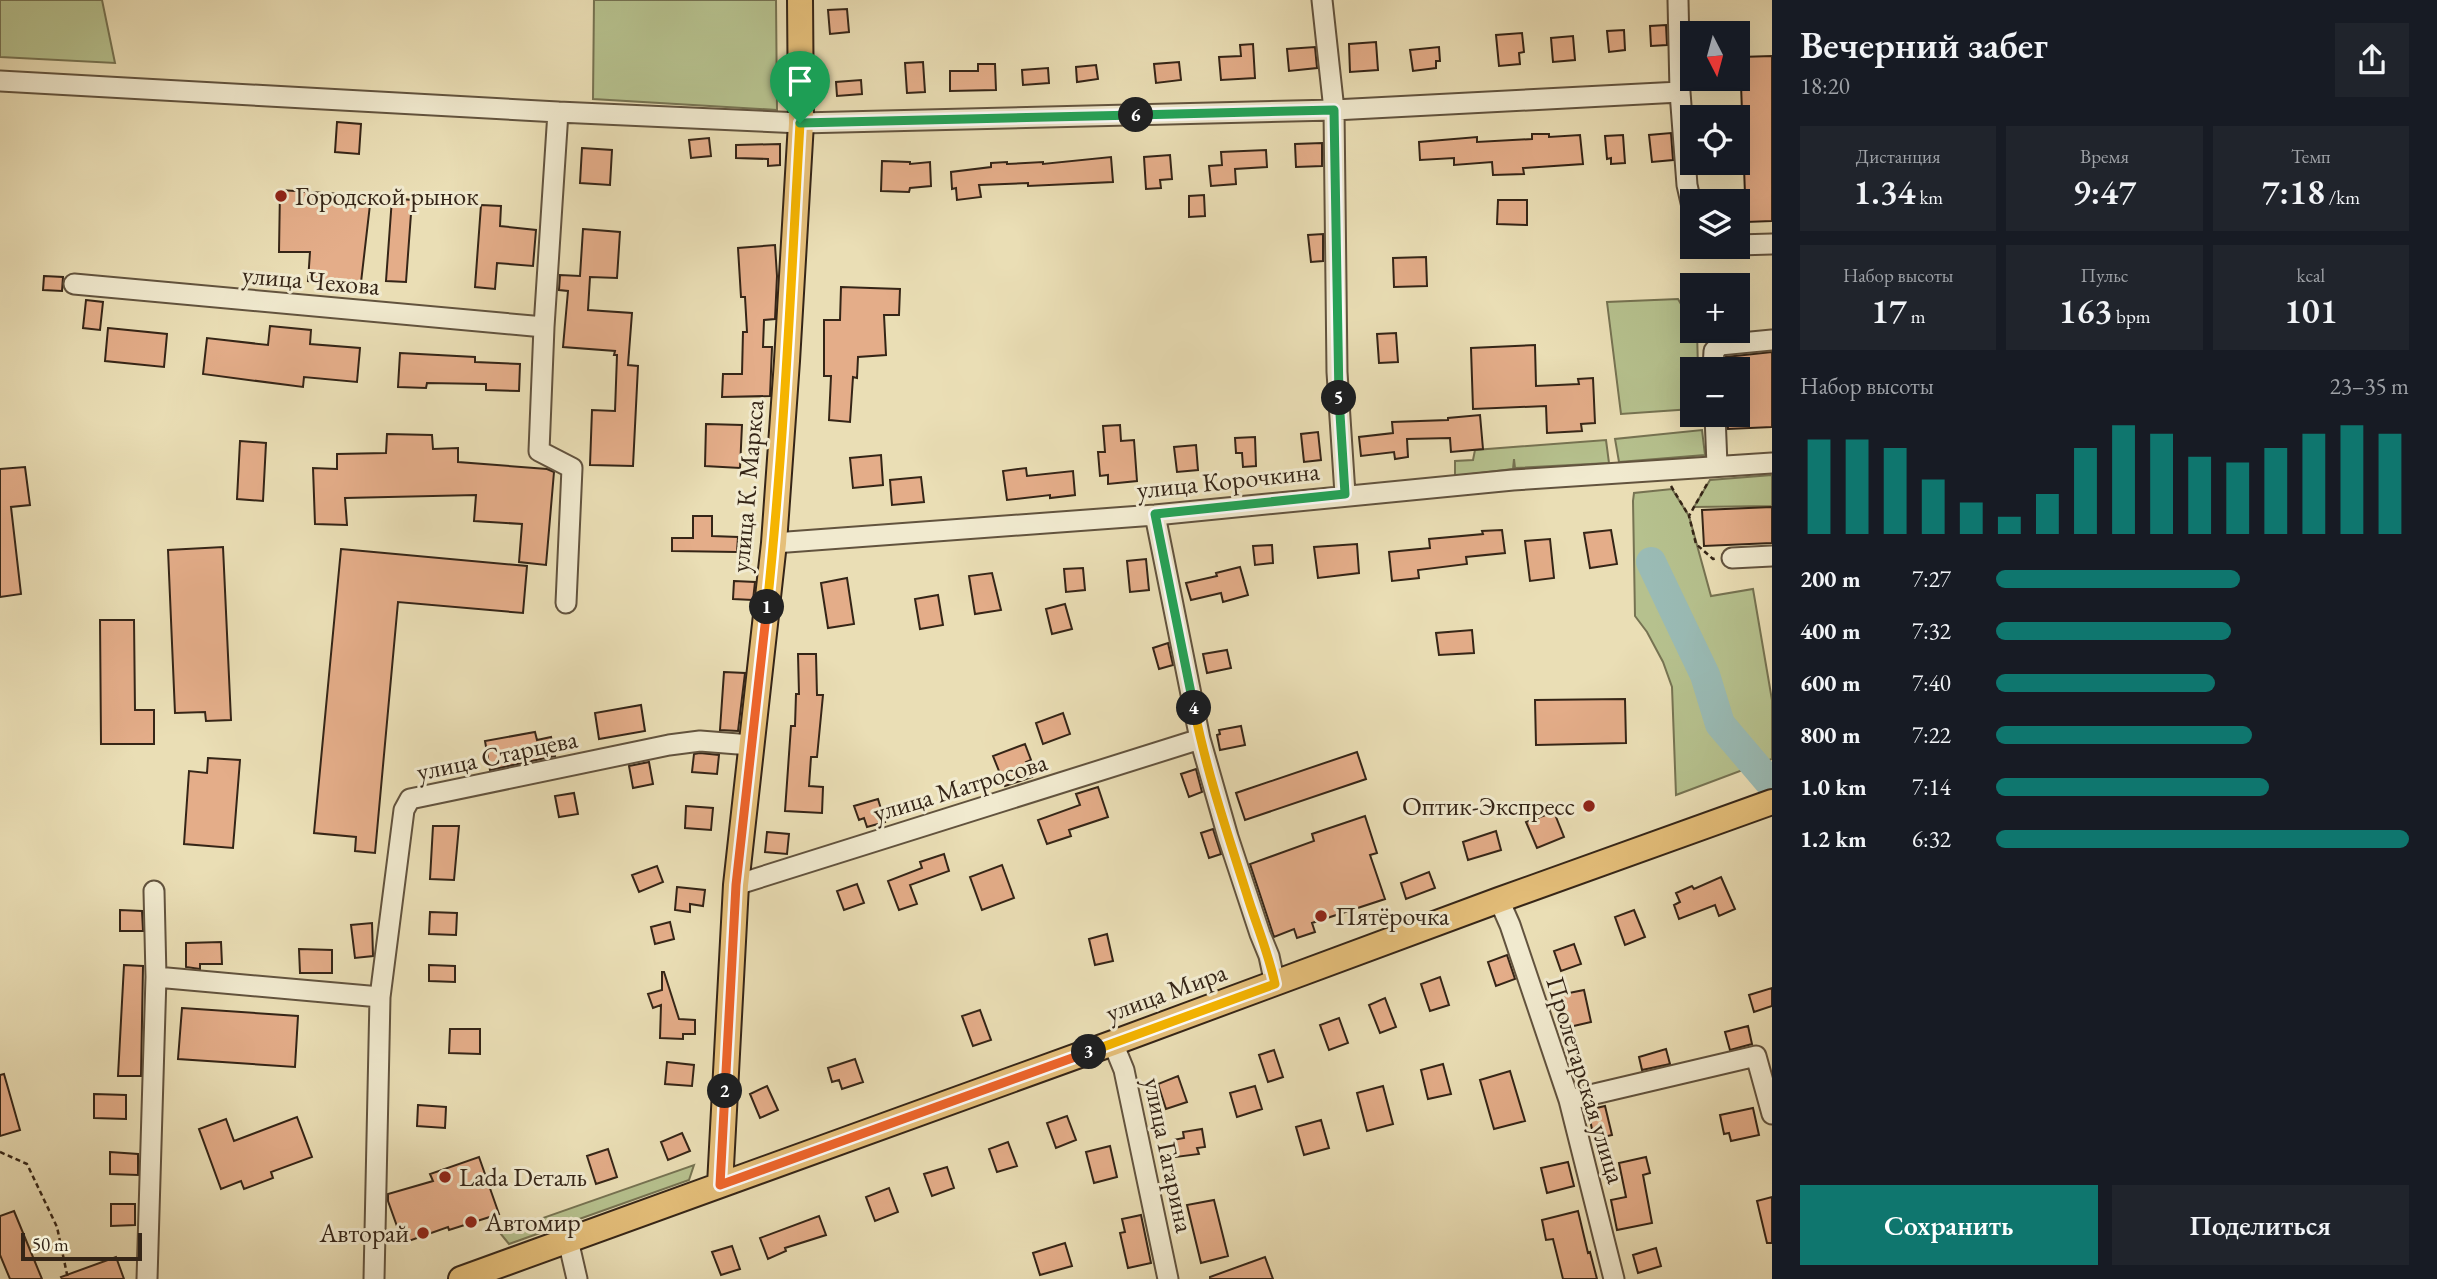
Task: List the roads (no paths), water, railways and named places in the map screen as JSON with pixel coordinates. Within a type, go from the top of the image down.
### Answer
[{"type":"main road","name":"улица К. Маркса","points":[[720,1185],[736,885],[774,543],[800,123],[800,0]]},
{"type":"main road","name":"улица Мира","points":[[461,1279],[1772,802]]},
{"type":"street","points":[[1322,0],[1334,110],[1337,372],[1345,494]]},
{"type":"street","points":[[1678,0],[1680,92],[1689,189]]},
{"type":"street","points":[[0,81],[800,123],[1334,110],[1680,92]]},
{"type":"street","points":[[558,112],[539,451],[572,468],[566,603]]},
{"type":"street","points":[[1750,245],[1772,244]]},
{"type":"street","name":"улица Чехова","points":[[74,284],[544,327]]},
{"type":"street","points":[[1714,357],[1714,351],[1720,345],[1772,340]]},
{"type":"street","points":[[1715,427],[1717,466]]},
{"type":"street","name":"улица Корочкина","points":[[774,543],[1155,514],[1513,480],[1772,463]]},
{"type":"street","points":[[1155,514],[1200,739],[1232,849],[1269,956],[1275,984]]},
{"type":"street","points":[[1732,558],[1772,556]]},
{"type":"street","name":"улица Матросова","points":[[736,885],[1200,739]]},
{"type":"street","name":"улица Старцева","points":[[374,1279],[380,997],[404,810],[410,799],[669,745],[700,741],[751,745]]},
{"type":"street","points":[[147,1279],[156,977],[154,891]]},
{"type":"street","name":"Пролетарская улица","points":[[1499,900],[1510,925],[1569,1100],[1614,1279]]},
{"type":"street","points":[[156,977],[380,997]]},
{"type":"street","name":"улица Гагарина","points":[[1113,1043],[1124,1070],[1168,1279]]},
{"type":"street","points":[[1569,1100],[1756,1056],[1772,1114]]},
{"type":"street","points":[[568,1240],[578,1279]]},
{"type":"waterway","points":[[1651,562],[1705,675],[1720,724],[1772,785]]},
{"type":"place","name":"Городской рынок","points":[[281,196]]},
{"type":"place","name":"Оптик-Экспресс","points":[[1589,806]]},
{"type":"place","name":"Пятёрочка","points":[[1321,916]]},
{"type":"place","name":"Lada Dеталь","points":[[445,1177]]},
{"type":"place","name":"Автомир","points":[[471,1222]]},
{"type":"place","name":"Авторай","points":[[423,1233]]}]
